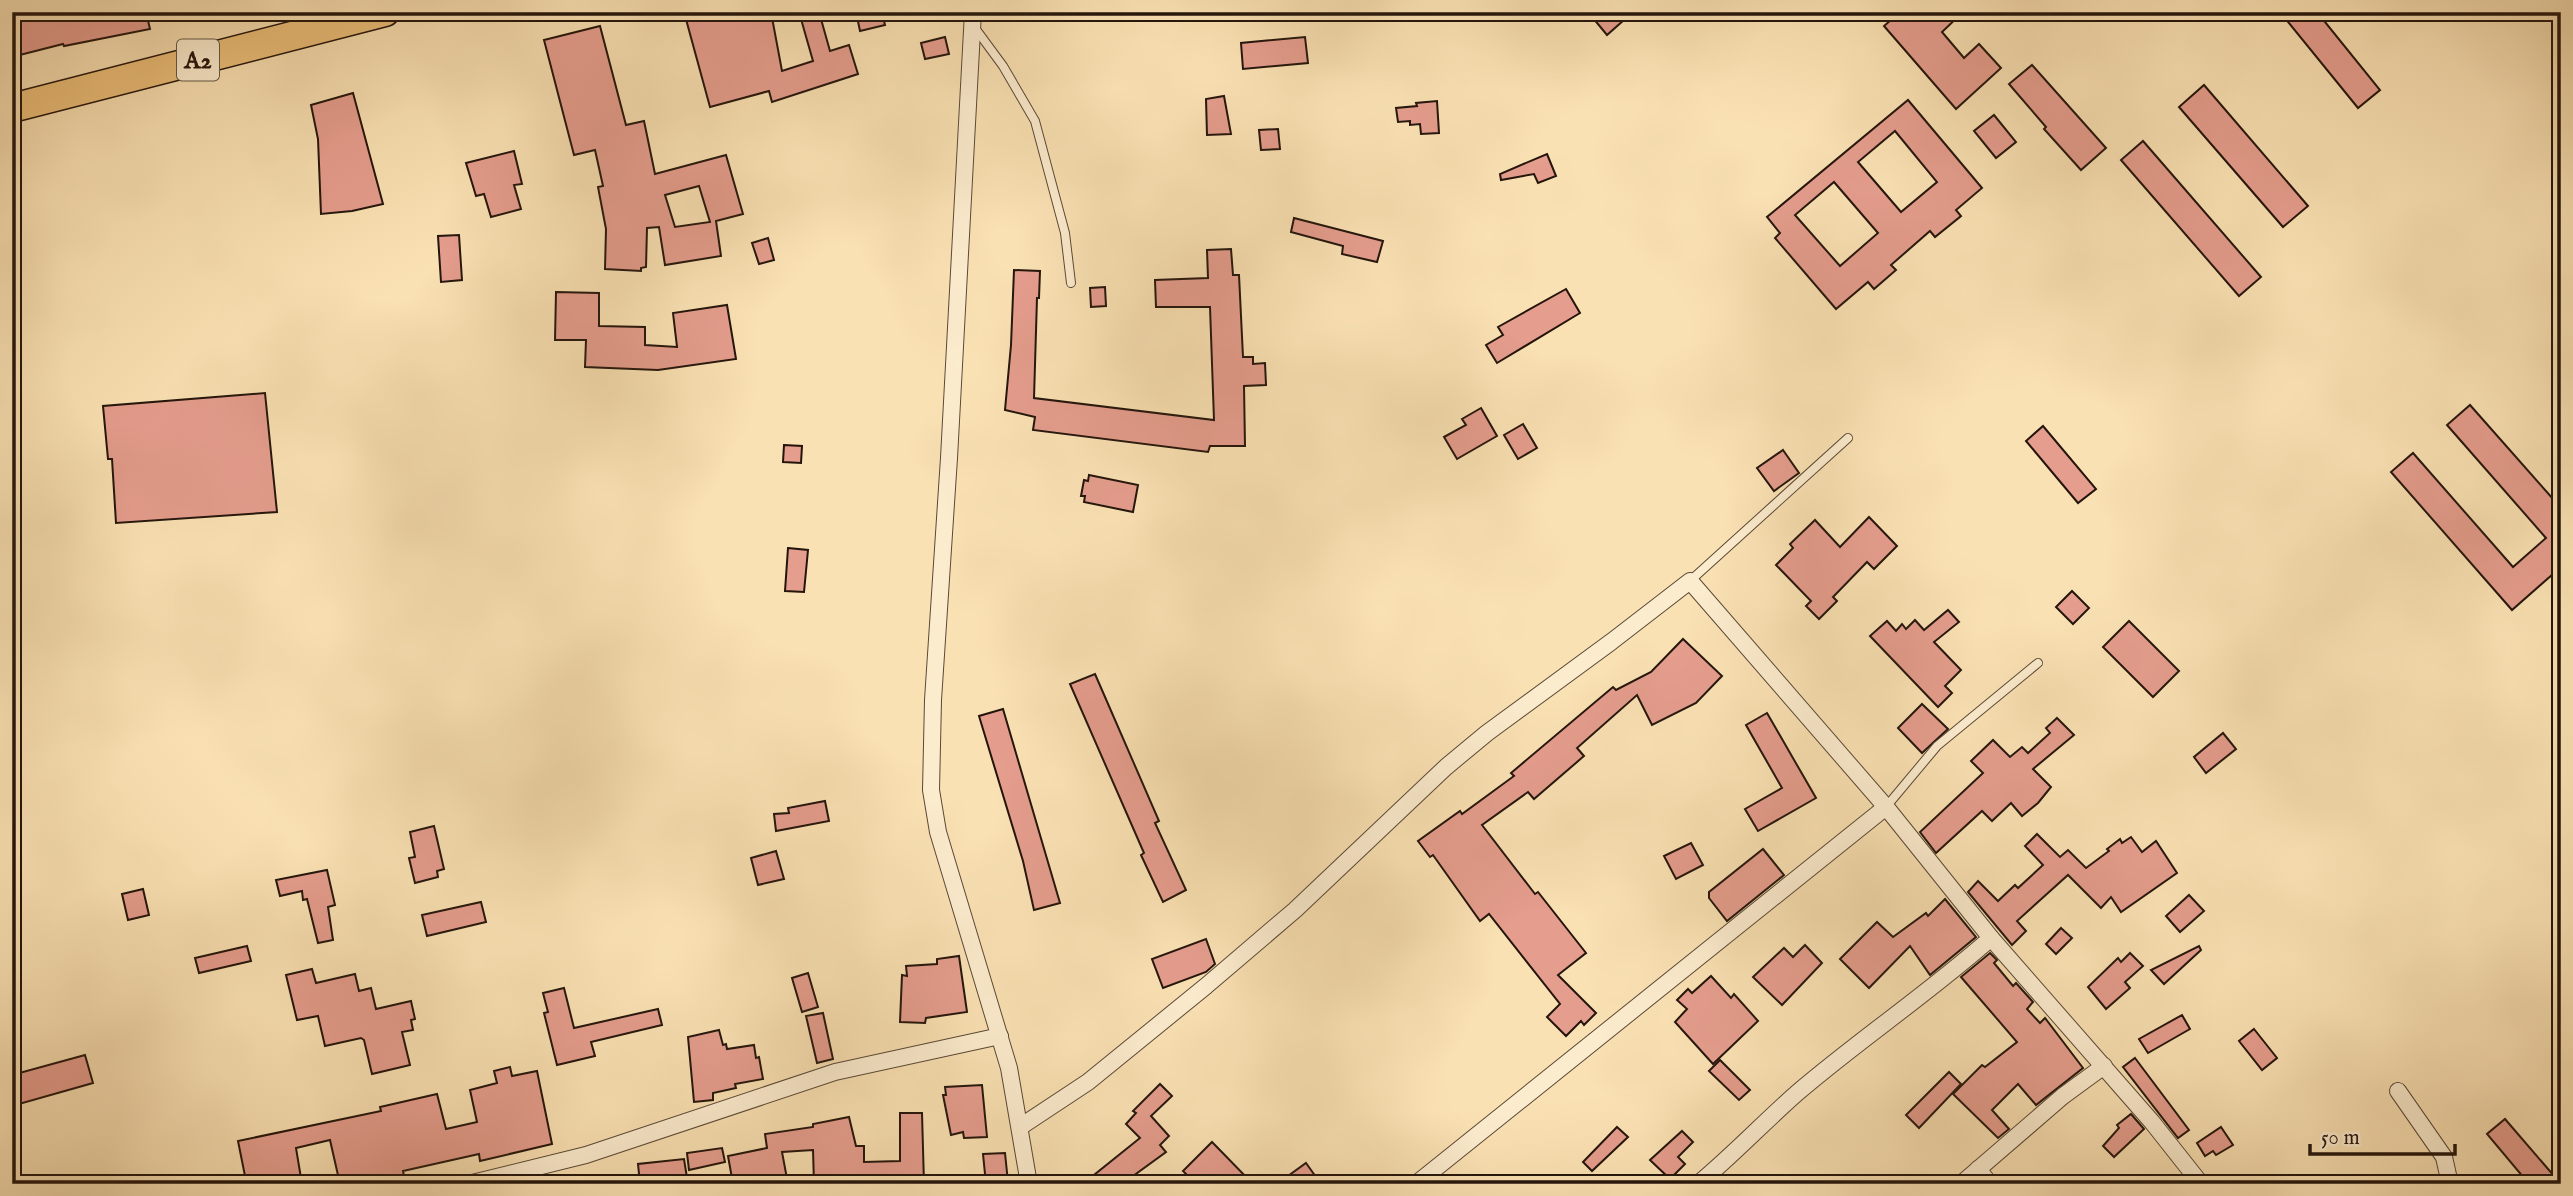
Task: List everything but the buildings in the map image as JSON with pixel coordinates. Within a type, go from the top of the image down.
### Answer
[{"type":"highway","name":"A2","points":[[12,108],[385,12]]},
{"type":"street","points":[[973,19],[933,700],[931,790],[938,832],[1009,1068],[1029,1184]]},
{"type":"street","points":[[1020,1127],[1088,1082],[1206,986],[1295,910],[1447,767],[1487,733],[1690,580],[1886,807],[1991,938],[2104,1066],[2202,1184]]},
{"type":"street","points":[[1416,1184],[1886,807]]},
{"type":"street","points":[[1698,1184],[1797,1093],[1953,972],[1991,938]]},
{"type":"street","points":[[468,1184],[505,1179],[586,1155],[835,1072],[1000,1036]]},
{"type":"street","points":[[1961,1184],[2063,1096],[2104,1066]]},
{"type":"street","points":[[2398,1091],[2444,1157],[2450,1184]]},
{"type":"street","points":[[1978,1169],[1990,1184]]},
{"type":"lane","points":[[973,19],[1035,121],[1065,233],[1071,283]]},
{"type":"lane","points":[[1690,580],[1848,438]]},
{"type":"lane","points":[[1886,807],[1937,746],[2038,663]]}]
